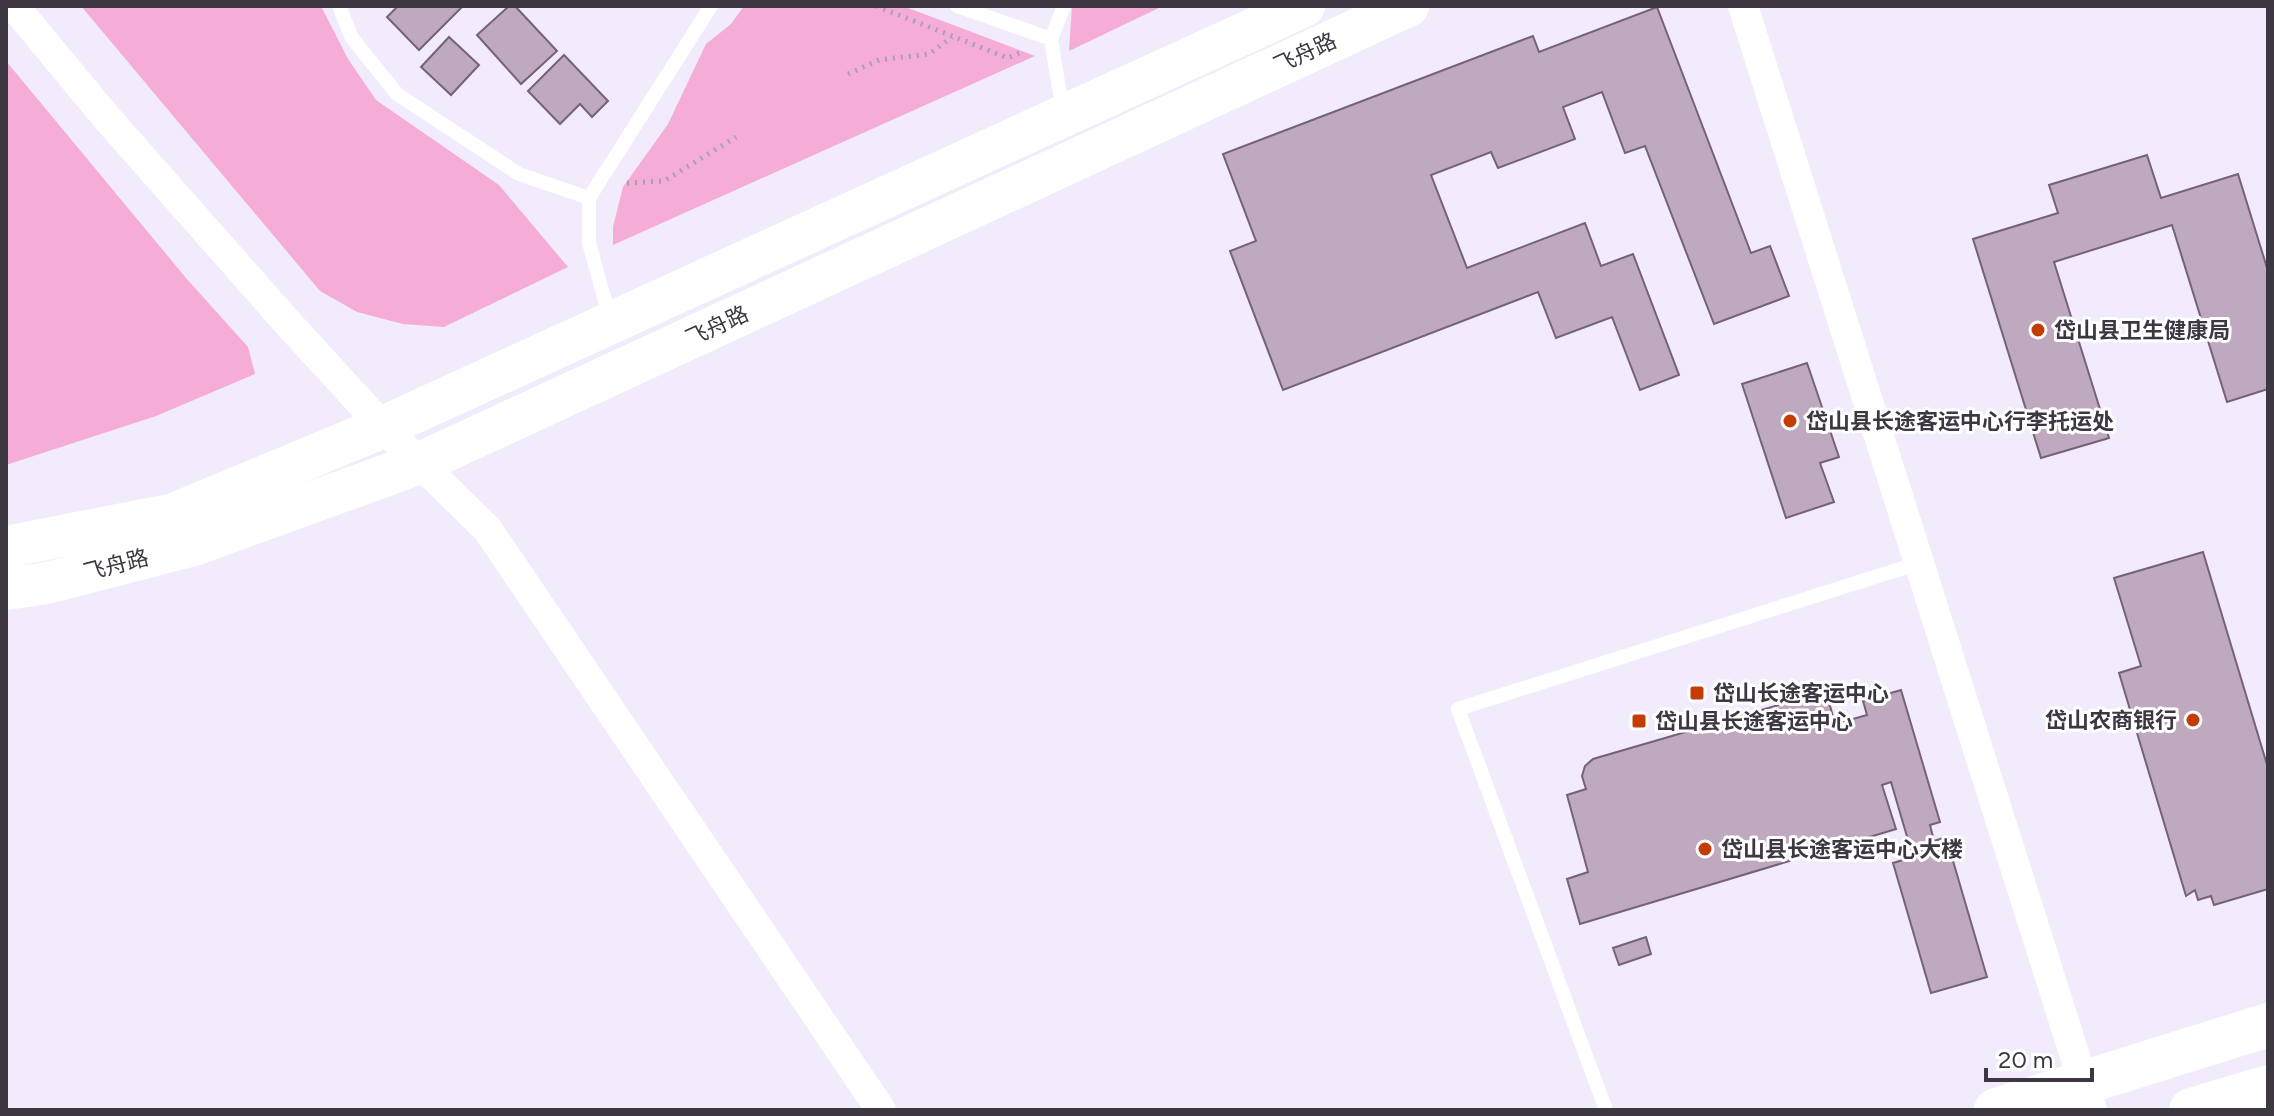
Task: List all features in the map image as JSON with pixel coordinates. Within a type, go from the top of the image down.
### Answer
[{"type":"main road","name":"飞舟路","points":[[6,547],[174,514],[383,427],[1304,6]]},
{"type":"main road","name":"飞舟路","points":[[6,589],[47,583],[194,545],[420,463],[1408,6]]},
{"type":"main road","points":[[1996,1110],[2087,1096],[2268,1025]]},
{"type":"main road","points":[[2191,1110],[2268,1087]]},
{"type":"street","points":[[14,6],[106,117],[383,427],[488,530],[881,1110]]},
{"type":"street","points":[[1743,6],[2087,1096]]},
{"type":"lane","points":[[339,6],[352,38],[397,94],[519,174],[589,198]]},
{"type":"lane","points":[[611,324],[589,243],[589,198],[711,6]]},
{"type":"lane","points":[[957,6],[1000,13],[1051,39]]},
{"type":"lane","points":[[1064,6],[1051,39],[1064,117]]},
{"type":"lane","points":[[1606,1110],[1458,709],[1919,563]]},
{"type":"path","points":[[848,74],[879,60],[929,54],[953,37]]},
{"type":"path","points":[[598,183],[664,181],[736,137]]},
{"type":"shaded area","points":[[81,6],[321,6],[348,59],[376,100],[499,185],[568,267],[444,327],[403,324],[357,312],[320,291]]},
{"type":"shaded area","points":[[744,6],[903,6],[1035,56],[613,245],[613,227],[623,187],[668,124],[706,44],[731,24]]},
{"type":"shaded area","points":[[1072,6],[1163,6],[1069,51]]},
{"type":"shaded area","points":[[6,61],[186,278],[248,347],[255,374],[156,416],[6,465]]},
{"type":"building","points":[[398,6],[461,8],[419,50],[387,17]]},
{"type":"building","points":[[509,6],[515,6],[557,51],[521,84],[477,35]]},
{"type":"building","points":[[1657,7],[1751,253],[1770,246],[1789,296],[1714,324],[1645,146],[1625,153],[1602,92],[1563,107],[1575,139],[1498,168],[1491,152],[1431,175],[1467,268],[1585,223],[1601,266],[1633,254],[1679,375],[1640,390],[1612,317],[1556,338],[1538,292],[1283,390],[1230,251],[1256,241],[1223,154],[1533,36],[1539,52]]},
{"type":"building","points":[[449,37],[479,65],[451,95],[421,67]]},
{"type":"building","points":[[564,55],[608,101],[592,117],[580,104],[560,124],[528,91]]},
{"type":"building","name":"岱山县卫生健康局","points":[[2147,155],[2161,198],[2238,174],[2268,271],[2268,389],[2227,402],[2172,225],[2054,262],[2109,438],[2041,458],[1973,239],[2058,213],[2049,185]]},
{"type":"building","name":"岱山县长途客运中心行李托运处","points":[[1807,363],[1839,457],[1820,463],[1834,502],[1786,518],[1742,384]]},
{"type":"building","name":"岱山农商银行","points":[[2203,552],[2268,768],[2268,889],[2214,905],[2211,896],[2198,900],[2195,890],[2186,896],[2119,673],[2141,666],[2114,578]]},
{"type":"building","name":"岱山县长途客运中心大楼","points":[[1901,690],[1940,822],[1930,825],[1934,841],[1946,837],[1987,977],[1931,993],[1893,863],[1913,857],[1891,782],[1882,785],[1896,829],[1580,924],[1567,879],[1588,872],[1567,795],[1586,789],[1582,776],[1585,766],[1593,759],[1826,691],[1835,724],[1867,715],[1863,701]]},
{"type":"building","points":[[1646,937],[1651,954],[1619,965],[1613,948]]},
{"type":"place","name":"岱山县卫生健康局","points":[[2038,330]]},
{"type":"place","name":"岱山县长途客运中心行李托运处","points":[[1790,421]]},
{"type":"place","name":"岱山长途客运中心","points":[[1697,693]]},
{"type":"place","name":"岱山农商银行","points":[[2193,720]]},
{"type":"place","name":"岱山县长途客运中心","points":[[1639,721]]},
{"type":"place","name":"岱山县长途客运中心大楼","points":[[1705,849]]}]
